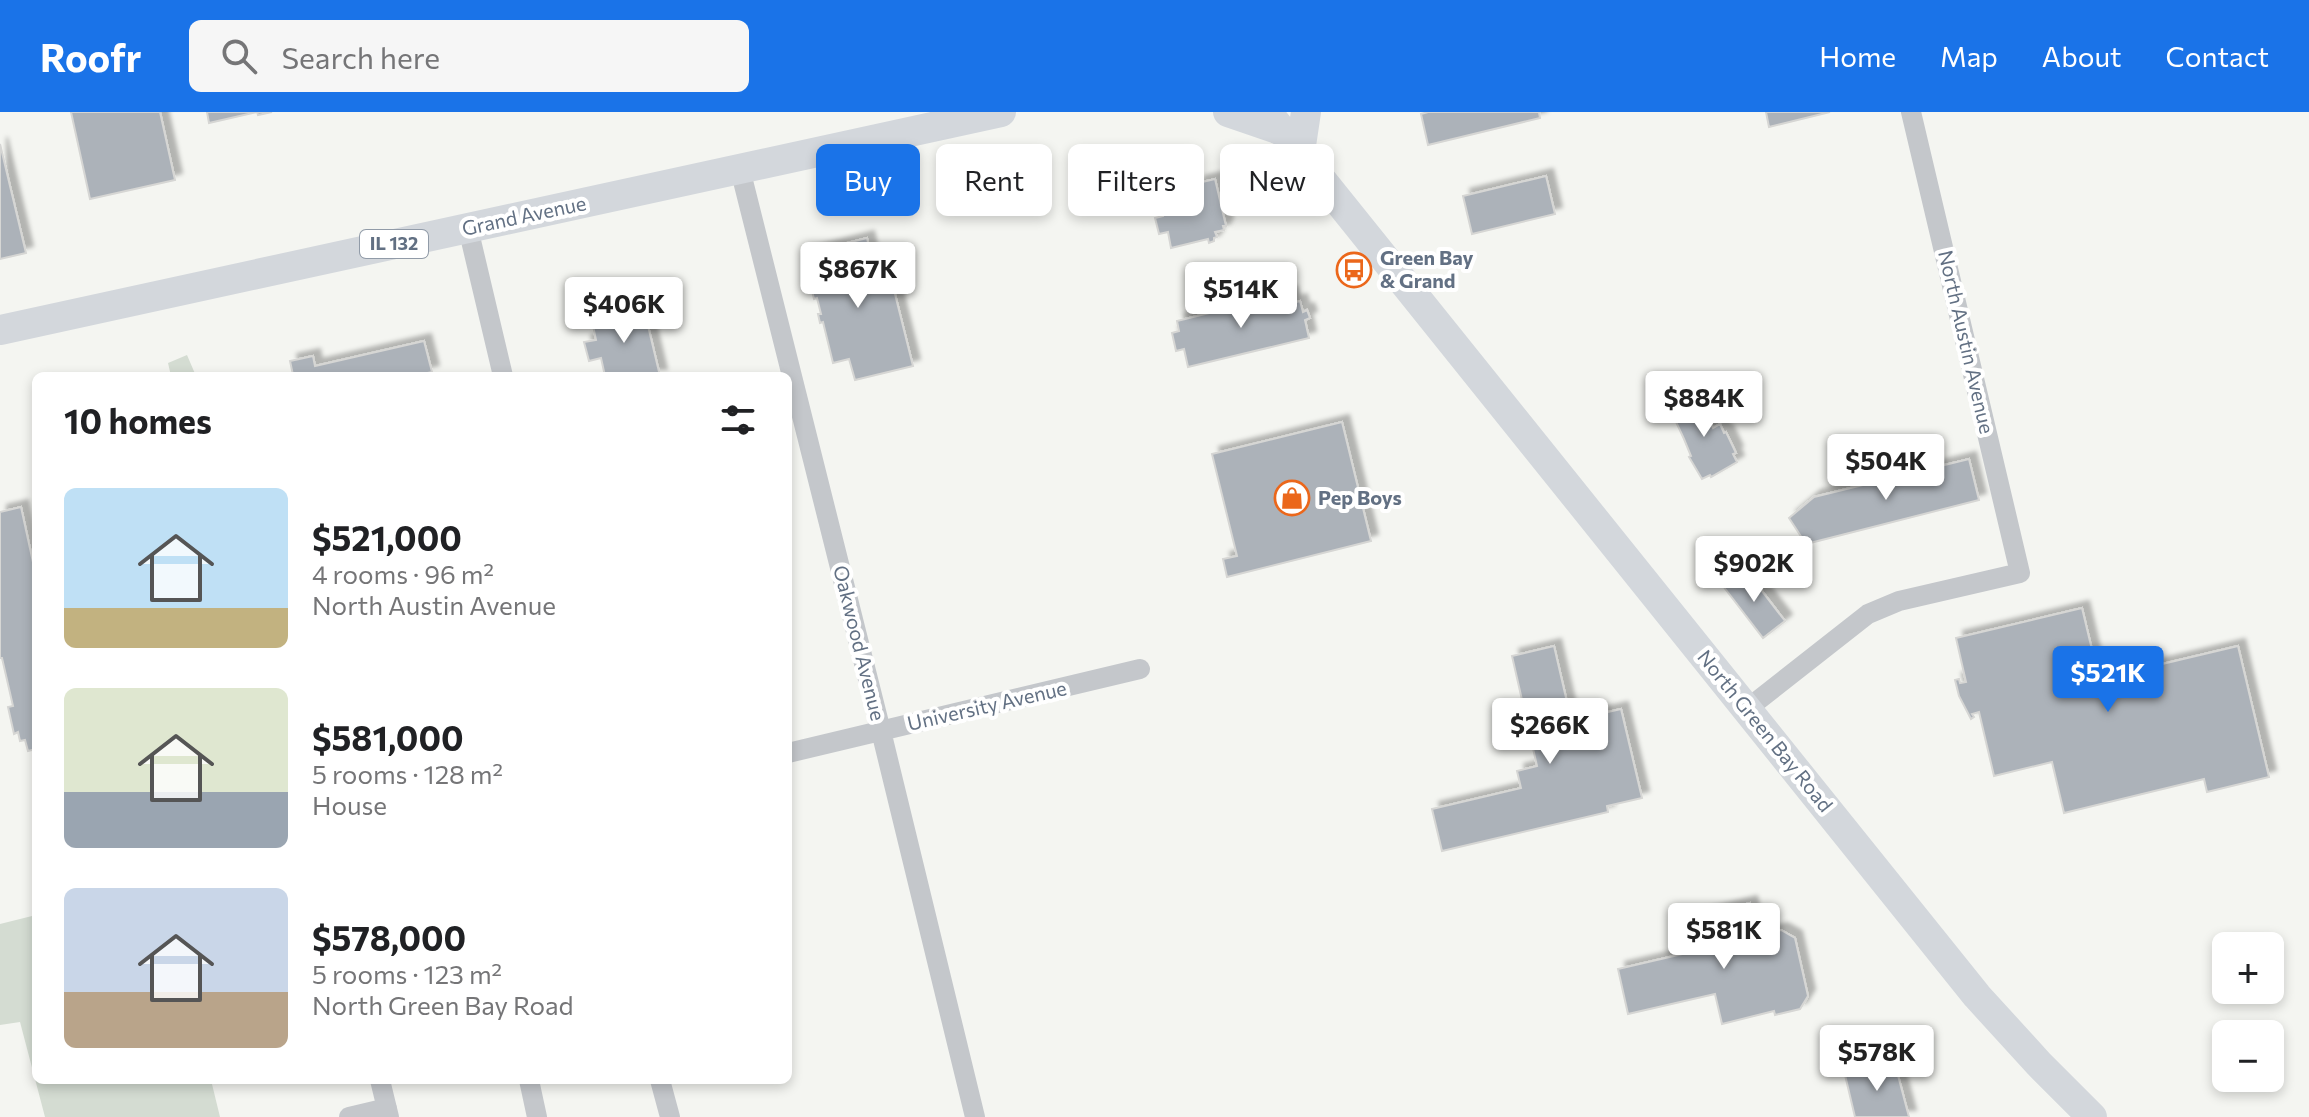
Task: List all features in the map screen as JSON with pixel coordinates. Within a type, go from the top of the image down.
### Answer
[{"type":"main road","name":"Grand Avenue","points":[[0,330],[1001,112]]},
{"type":"main road","points":[[1228,112],[1283,132],[1306,112]]},
{"type":"main road","name":"North Green Bay Road","points":[[1283,132],[1977,996],[2092,1117]]},
{"type":"street","name":"North Austin Avenue","points":[[1747,709],[1868,614],[1899,601],[2020,573],[1911,112]]},
{"type":"street","name":"Oakwood Avenue","points":[[740,169],[791,372]]},
{"type":"street","points":[[468,228],[502,372]]},
{"type":"street","name":"Oakwood Avenue","points":[[792,376],[975,1117]]},
{"type":"street","name":"University Avenue","points":[[792,752],[1140,669]]},
{"type":"street","points":[[349,1117],[388,1113],[381,1084]]},
{"type":"street","points":[[530,1084],[537,1117]]},
{"type":"street","points":[[661,1084],[670,1117]]},
{"type":"shaded area","points":[[187,355],[194,372],[170,372],[168,363]]},
{"type":"shaded area","points":[[32,916],[32,1068],[20,1022],[0,1025],[0,924]]},
{"type":"shaded area","points":[[36,1084],[212,1084],[220,1117],[45,1117]]},
{"type":"building","points":[[71,112],[160,112],[175,180],[90,199]]},
{"type":"building","points":[[207,112],[257,112],[209,123]]},
{"type":"building","points":[[1539,112],[1540,118],[1428,145],[1421,114]]},
{"type":"building","points":[[1766,112],[1830,112],[1769,127]]},
{"type":"building","points":[[0,144],[26,253],[0,259]]},
{"type":"building","points":[[1546,176],[1555,214],[1472,234],[1463,196]]},
{"type":"building","points":[[1215,179],[1220,216],[1224,216],[1226,226],[1223,226],[1224,230],[1215,232],[1217,237],[1209,243],[1208,239],[1171,248],[1168,232],[1159,234],[1155,218],[1204,216],[1204,182]]},
{"type":"building","points":[[867,238],[878,285],[892,282],[913,366],[855,380],[849,359],[833,363],[803,254]]},
{"type":"building","points":[[1290,293],[1293,303],[1300,301],[1303,312],[1307,310],[1310,318],[1305,320],[1309,338],[1188,367],[1184,349],[1176,351],[1172,333],[1179,331],[1177,321]]},
{"type":"building","points":[[618,308],[619,315],[644,309],[659,372],[604,372],[601,358],[589,361],[584,342],[596,340],[592,321],[610,317],[609,311]]},
{"type":"building","points":[[424,341],[432,372],[292,372],[290,361],[313,356],[315,366]]},
{"type":"building","points":[[1698,396],[1713,428],[1720,424],[1726,432],[1737,462],[1702,479],[1689,457],[1670,409]]},
{"type":"building","name":"Pep Boys","points":[[1342,422],[1371,541],[1227,577],[1223,559],[1237,556],[1212,454]]},
{"type":"building","points":[[1969,459],[1979,500],[1806,544],[1789,518],[1814,497]]},
{"type":"building","points":[[21,507],[32,558],[32,750],[28,751],[25,740],[20,741],[18,732],[14,734],[8,707],[13,706],[0,658],[0,512]]},
{"type":"building","points":[[1745,569],[1785,621],[1763,638],[1723,586]]},
{"type":"building","points":[[2082,608],[2099,679],[2238,646],[2269,777],[2207,792],[2204,779],[2064,813],[2052,762],[1994,776],[1979,712],[1972,714],[1974,717],[1971,719],[1959,696],[1955,680],[1966,682],[1956,638]]},
{"type":"building","points":[[1554,646],[1570,715],[1585,711],[1586,717],[1621,709],[1642,798],[1607,806],[1608,812],[1442,851],[1432,809],[1521,788],[1517,771],[1537,766],[1512,656]]},
{"type":"building","points":[[1750,903],[1758,935],[1781,930],[1795,938],[1808,996],[1800,1009],[1775,1015],[1774,1011],[1722,1024],[1715,994],[1628,1014],[1618,969],[1704,949],[1696,916]]},
{"type":"building","points":[[1895,1064],[1909,1117],[1855,1117],[1845,1075]]},
{"type":"place","name":"Green Bay & Grand","points":[[1354,270]]},
{"type":"place","name":"Pep Boys","points":[[1292,498]]}]
